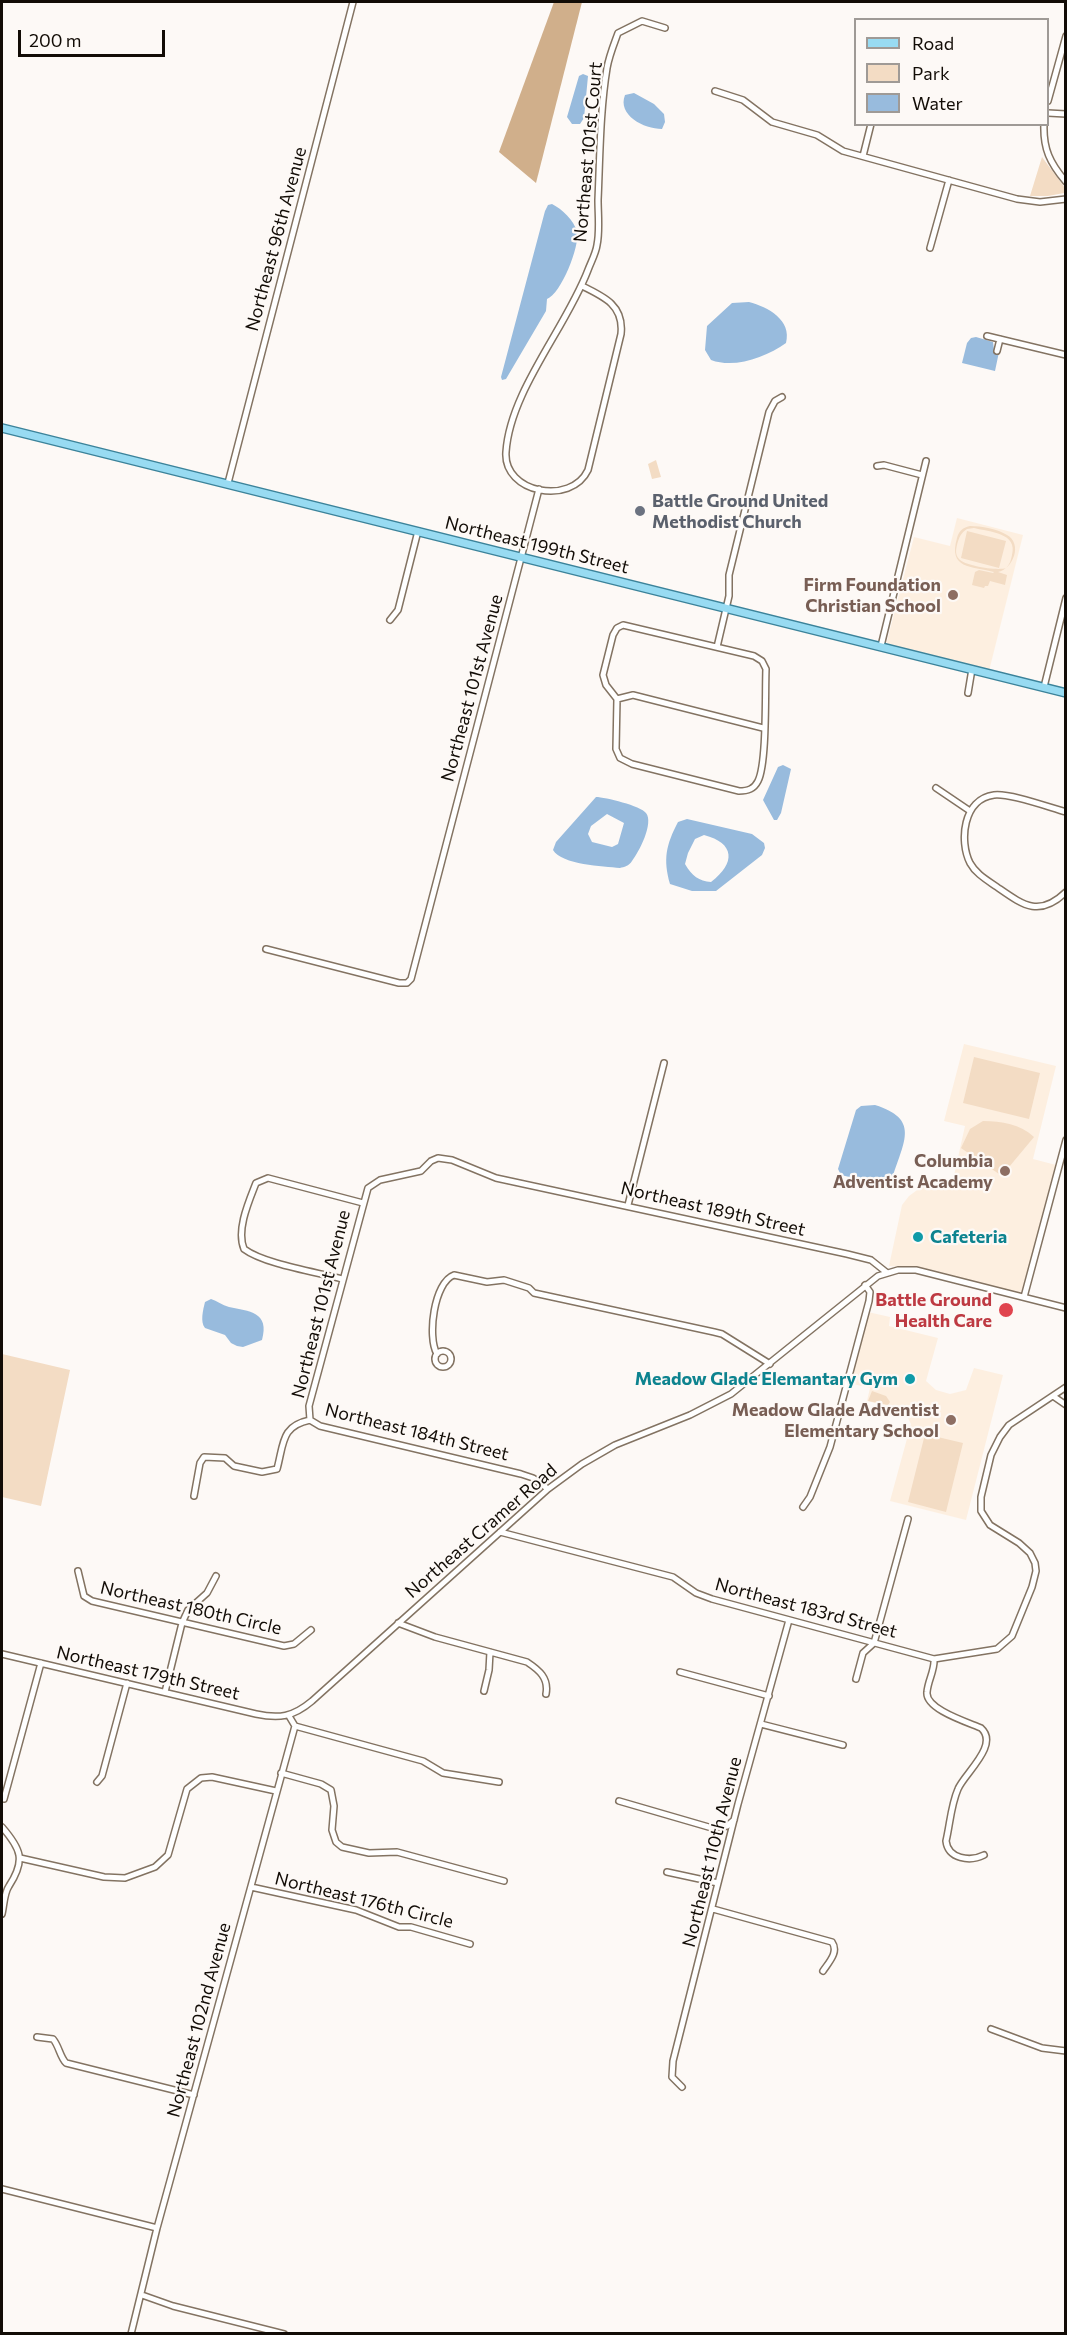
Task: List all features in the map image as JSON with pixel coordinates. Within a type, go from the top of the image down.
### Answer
[{"type":"main road","name":"Northeast 199th Street","points":[[2,428],[1065,693]]},
{"type":"street","name":"Northeast 96th Avenue","points":[[228,483],[353,2]]},
{"type":"street","name":"Northeast 101st Court","points":[[582,286],[598,245],[602,127],[607,66],[618,33],[642,21],[665,28]]},
{"type":"street","points":[[1049,93],[1065,36]]},
{"type":"street","points":[[1058,58],[1065,60]]},
{"type":"street","points":[[715,91],[743,100],[776,124],[817,135],[841,150],[1025,201],[1047,202],[1065,199]]},
{"type":"street","points":[[1049,113],[1065,114]]},
{"type":"street","points":[[863,156],[870,126]]},
{"type":"street","points":[[1044,126],[1044,146],[1047,156],[1065,182]]},
{"type":"street","points":[[930,248],[949,180]]},
{"type":"street","points":[[582,286],[614,305],[621,318],[621,334],[585,476],[576,486],[564,490],[539,489],[526,485],[511,472],[506,459],[508,433],[524,392],[582,286]]},
{"type":"street","points":[[987,336],[1065,355]]},
{"type":"street","points":[[997,351],[1000,339]]},
{"type":"street","points":[[717,647],[729,596],[729,575],[769,412],[775,401],[782,397]]},
{"type":"street","points":[[881,646],[926,460]]},
{"type":"street","points":[[877,466],[884,465],[922,475]]},
{"type":"street","name":"Northeast 101st Avenue","points":[[266,949],[399,983],[407,983],[411,980],[539,489]]},
{"type":"street","points":[[390,620],[398,610],[418,531]]},
{"type":"street","points":[[1044,687],[1065,598]]},
{"type":"street","points":[[623,625],[717,647],[757,657],[766,669],[760,776],[752,788],[739,791],[622,760],[616,749],[616,699],[606,685],[603,675],[613,635],[617,628],[623,625]]},
{"type":"street","points":[[968,693],[972,669]]},
{"type":"street","points":[[616,699],[633,695],[763,728]]},
{"type":"street","points":[[936,788],[970,811]]},
{"type":"street","points":[[1065,812],[993,795],[976,804],[970,811],[965,829],[971,865],[978,874],[1026,906],[1052,904],[1065,892]]},
{"type":"street","points":[[628,1205],[664,1064]]},
{"type":"street","points":[[1024,1297],[1065,1140]]},
{"type":"street","name":"Northeast 189th Street","points":[[363,1200],[368,1188],[380,1180],[414,1174],[422,1171],[435,1159],[441,1158],[496,1178],[628,1205],[871,1260],[886,1272]]},
{"type":"street","points":[[342,1278],[257,1256],[244,1249],[241,1242],[251,1196],[256,1183],[268,1178],[363,1200]]},
{"type":"street","name":"Northeast 101st Avenue","points":[[310,1420],[309,1406],[363,1200]]},
{"type":"street","points":[[886,1272],[916,1270],[1065,1308]]},
{"type":"street","name":"Northeast Cramer Road","points":[[289,1716],[304,1708],[548,1489],[615,1444],[731,1395],[865,1285],[886,1272]]},
{"type":"street","points":[[437,1354],[432,1332],[434,1312],[444,1283],[453,1275],[487,1282],[504,1280],[529,1288],[534,1293],[722,1334],[770,1364]]},
{"type":"street","points":[[803,1507],[810,1497],[830,1447],[869,1301],[870,1292],[865,1285]]},
{"type":"street","points":[[984,1855],[978,1858],[967,1858],[952,1854],[946,1841],[957,1791],[977,1761],[987,1739],[985,1733],[981,1728],[938,1708],[929,1701],[927,1693],[934,1659],[997,1649],[1008,1641],[1017,1624],[1034,1581],[1035,1563],[1025,1548],[987,1522],[981,1511],[981,1497],[991,1455],[1000,1437],[1016,1420],[1065,1388]]},
{"type":"street","points":[[1053,1395],[1065,1405]]},
{"type":"street","points":[[194,1496],[200,1463],[204,1457],[225,1458],[234,1466],[262,1472],[277,1469],[287,1431],[299,1422],[310,1420]]},
{"type":"street","name":"Northeast 184th Street","points":[[310,1420],[320,1426],[521,1474],[533,1478],[548,1489]]},
{"type":"street","points":[[856,1679],[863,1653],[874,1643],[908,1519]]},
{"type":"street","name":"Northeast 183rd Street","points":[[500,1532],[673,1577],[696,1593],[712,1599],[934,1659]]},
{"type":"street","name":"Northeast 180th Circle","points":[[78,1571],[83,1594],[88,1599],[182,1623],[288,1646],[298,1642],[311,1630]]},
{"type":"street","points":[[165,1692],[182,1623],[188,1610],[207,1593],[216,1576]]},
{"type":"street","name":"Northeast 110th Avenue","points":[[682,2087],[670,2073],[718,1883],[789,1620]]},
{"type":"street","points":[[398,1623],[435,1637],[517,1658],[536,1668],[546,1680],[546,1694]]},
{"type":"street","points":[[484,1691],[490,1652]]},
{"type":"street","name":"Northeast 179th Street","points":[[2,1654],[256,1714],[272,1717],[289,1716]]},
{"type":"street","points":[[4,1799],[41,1663]]},
{"type":"street","points":[[680,1672],[769,1695]]},
{"type":"street","points":[[97,1782],[102,1776],[127,1683]]},
{"type":"street","points":[[289,1716],[295,1726],[423,1761],[443,1773],[499,1782]]},
{"type":"street","points":[[761,1724],[843,1745]]},
{"type":"street","name":"Northeast 102nd Avenue","points":[[131,2334],[157,2228],[295,1726]]},
{"type":"street","points":[[281,1773],[321,1784],[331,1790],[334,1806],[332,1830],[336,1842],[342,1847],[369,1853],[397,1852],[504,1881]]},
{"type":"street","points":[[20,1858],[117,1879],[155,1867],[168,1855],[188,1789],[193,1782],[201,1778],[212,1777],[276,1791]]},
{"type":"street","points":[[619,1801],[712,1828],[727,1826],[735,1819]]},
{"type":"street","points":[[2,1827],[20,1852],[18,1870],[14,1881],[8,1887],[2,1914]]},
{"type":"street","points":[[668,1872],[718,1883]]},
{"type":"street","name":"Northeast 176th Circle","points":[[251,1887],[356,1910],[399,1927],[411,1927],[470,1944]]},
{"type":"street","points":[[713,1909],[832,1942],[834,1953],[823,1971]]},
{"type":"street","points":[[991,2029],[1042,2048],[1065,2051]]},
{"type":"street","points":[[37,2037],[53,2039],[66,2063],[194,2095]]},
{"type":"street","points":[[2,2189],[157,2228]]},
{"type":"street","points":[[142,2295],[173,2306],[284,2334]]},
{"type":"shaded area","points":[[554,2],[582,2],[536,183],[499,152]]},
{"type":"shaded area","name":"Firm Foundation Christian School","points":[[957,518],[1023,535],[989,671],[886,645],[914,537],[950,546]]},
{"type":"shaded area","name":"Columbia Adventist Academy","points":[[964,1044],[1056,1066],[1033,1159],[1056,1165],[1024,1289],[1019,1293],[917,1268],[889,1266],[902,1205],[909,1196],[935,1177],[953,1180],[965,1126],[944,1121]]},
{"type":"shaded area","name":"Meadow Glade Adventist Elementary School","points":[[868,1312],[890,1317],[889,1326],[938,1338],[926,1381],[936,1390],[950,1394],[966,1390],[974,1368],[1003,1375],[966,1520],[890,1501],[911,1424],[904,1410],[867,1401],[870,1388],[849,1383]]},
{"type":"green space","points":[[1042,157],[1065,188],[1064,193],[1030,196]]},
{"type":"green space","points":[[656,460],[661,477],[652,479],[648,464]]},
{"type":"green space","points":[[967,527],[994,530],[1012,539],[1014,556],[1007,567],[1013,548],[1011,542],[995,532],[967,529],[960,535],[956,549],[956,554],[962,562],[974,566],[1006,568],[998,572],[1007,575],[1005,585],[990,581],[984,588],[972,585],[975,572],[979,570],[994,572],[970,567],[959,561],[956,556],[955,548],[957,538],[961,530]]},
{"type":"green space","points":[[967,531],[1006,541],[999,568],[961,558]]},
{"type":"green space","points":[[974,1057],[1040,1073],[1029,1119],[963,1103]]},
{"type":"green space","points":[[983,1121],[1010,1124],[1034,1137],[1004,1173],[999,1174],[961,1148],[970,1129]]},
{"type":"green space","points":[[2,1354],[70,1370],[41,1506],[2,1497]]},
{"type":"green space","points":[[872,1391],[886,1396],[890,1402],[888,1405],[868,1401]]},
{"type":"green space","points":[[925,1434],[963,1443],[946,1512],[908,1502]]},
{"type":"water","points":[[583,74],[588,76],[584,118],[580,124],[572,124],[567,117],[579,76]]},
{"type":"water","points":[[634,93],[654,104],[664,114],[665,122],[662,129],[640,124],[628,115],[625,109],[625,95]]},
{"type":"water","points":[[552,204],[564,212],[573,223],[577,232],[576,248],[558,288],[547,299],[546,311],[506,379],[502,380],[545,211],[548,205]]},
{"type":"water","points":[[749,302],[771,311],[782,321],[787,335],[786,343],[750,360],[730,363],[711,360],[705,350],[707,326],[732,303]]},
{"type":"water","points":[[976,337],[993,342],[994,350],[999,352],[995,371],[962,363],[967,343],[971,338]]},
{"type":"water","points":[[783,765],[791,769],[781,813],[777,820],[774,820],[763,800],[778,767]]},
{"type":"water","points":[[596,797],[614,800],[643,810],[648,818],[645,837],[638,851],[629,864],[622,868],[583,864],[565,859],[553,850],[556,842]],"holes":[[[607,814],[624,823],[618,844],[612,847],[592,842],[588,834],[591,826]]]},
{"type":"water","points":[[687,819],[752,834],[764,843],[765,848],[762,855],[716,891],[692,891],[670,884],[668,875],[667,852],[678,822]],"holes":[[[704,835],[726,848],[728,861],[725,868],[711,882],[696,877],[685,864],[695,839]]]},
{"type":"water","points":[[875,1105],[898,1117],[903,1124],[904,1142],[893,1176],[862,1180],[841,1175],[838,1169],[856,1110],[861,1106]]},
{"type":"water","points":[[211,1299],[226,1306],[256,1314],[263,1324],[262,1340],[243,1347],[237,1346],[231,1343],[225,1335],[205,1328],[202,1319],[203,1309],[205,1302]]},
{"type":"place","name":"Battle Ground United Methodist Church","points":[[640,511]]},
{"type":"place","name":"Firm Foundation Christian School","points":[[953,595]]},
{"type":"place","name":"Columbia Adventist Academy","points":[[1005,1171]]},
{"type":"place","name":"Cafeteria","points":[[918,1237]]},
{"type":"place","name":"Battle Ground Health Care","points":[[1006,1310]]},
{"type":"place","name":"Meadow Glade Elemantary Gym","points":[[910,1379]]},
{"type":"place","name":"Meadow Glade Adventist Elementary School","points":[[951,1420]]}]
